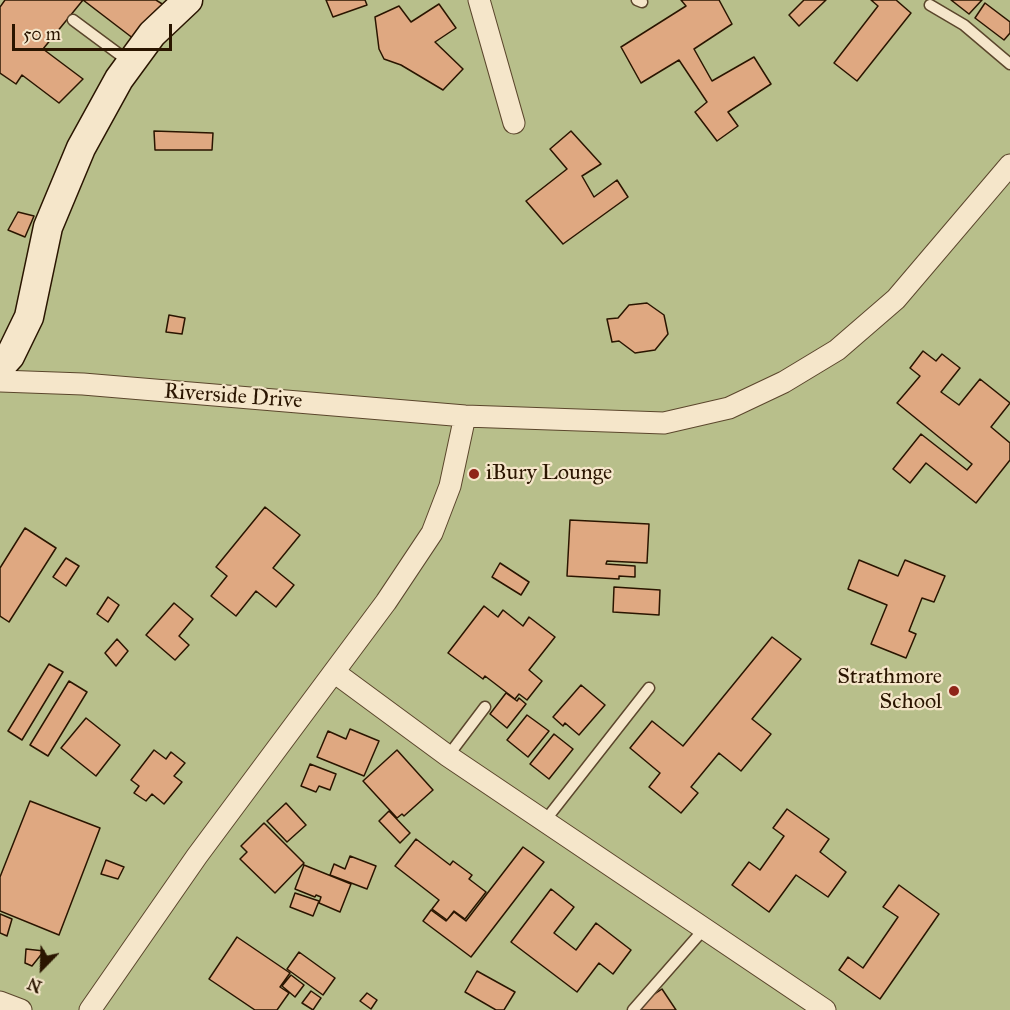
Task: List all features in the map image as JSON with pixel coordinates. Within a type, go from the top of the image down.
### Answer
[{"type":"street","points":[[0,367],[10,356],[29,317],[48,227],[81,148],[131,63],[152,34],[188,0]]},
{"type":"street","points":[[479,0],[514,123]]},
{"type":"street","name":"Riverside Drive","points":[[0,381],[82,384],[465,416],[664,423],[739,404],[784,382],[837,350],[896,299],[1010,165]]},
{"type":"street","points":[[90,1010],[198,856],[386,602],[432,533],[450,486],[465,416]]},
{"type":"street","points":[[334,672],[448,756],[825,1010]]},
{"type":"street","points":[[0,1002],[21,1010]]},
{"type":"lane","points":[[930,5],[964,25],[1010,64]]},
{"type":"lane","points":[[73,20],[131,63]]},
{"type":"lane","points":[[544,822],[649,688]]},
{"type":"lane","points":[[448,756],[485,707]]},
{"type":"lane","points":[[633,1010],[704,929]]},
{"type":"green space","points":[[0,0],[1010,0],[1010,1010],[0,1010]]},
{"type":"building","points":[[5,0],[83,0],[43,49],[83,79],[59,103],[22,75],[16,84],[0,73],[0,7]]},
{"type":"building","points":[[83,0],[156,0],[167,7],[134,39]]},
{"type":"building","points":[[326,0],[365,0],[367,5],[333,17]]},
{"type":"building","points":[[681,0],[719,0],[732,24],[694,49],[712,81],[754,57],[771,84],[728,112],[738,126],[717,141],[695,112],[707,102],[679,60],[641,83],[621,47],[686,6]]},
{"type":"building","points":[[804,0],[826,0],[799,26],[789,15]]},
{"type":"building","points":[[871,0],[896,0],[911,13],[857,81],[834,63],[878,6]]},
{"type":"building","points":[[951,0],[982,0],[969,14]]},
{"type":"building","points":[[985,3],[1010,22],[1010,33],[1004,40],[975,18]]},
{"type":"building","points":[[439,4],[456,28],[435,42],[463,69],[443,90],[401,65],[384,59],[379,49],[375,17],[399,6],[411,22]]},
{"type":"building","points":[[154,131],[213,133],[212,150],[155,150]]},
{"type":"building","points":[[571,131],[601,164],[582,176],[594,197],[617,180],[628,197],[563,244],[526,201],[567,169],[550,149]]},
{"type":"building","points":[[18,212],[34,216],[25,237],[8,230]]},
{"type":"building","points":[[647,303],[664,315],[668,334],[655,350],[635,353],[619,341],[612,342],[607,319],[618,318],[629,305]]},
{"type":"building","points":[[169,315],[185,318],[182,334],[166,332]]},
{"type":"building","points":[[923,351],[936,361],[942,354],[960,368],[941,392],[959,405],[980,379],[1010,403],[991,427],[1010,443],[1010,460],[976,503],[926,463],[910,483],[893,469],[921,434],[967,470],[972,464],[897,403],[920,376],[910,368]]},
{"type":"building","points":[[265,507],[300,535],[273,568],[294,585],[276,607],[256,591],[236,616],[211,596],[227,576],[216,567]]},
{"type":"building","points":[[570,520],[649,524],[647,563],[607,561],[606,564],[635,566],[635,577],[619,576],[619,579],[567,576]]},
{"type":"building","points":[[25,528],[56,548],[9,622],[0,616],[0,568]]},
{"type":"building","points":[[66,558],[79,566],[66,586],[53,577]]},
{"type":"building","points":[[859,560],[898,576],[905,560],[945,576],[934,602],[922,598],[909,631],[916,634],[906,658],[871,644],[887,605],[848,589]]},
{"type":"building","points":[[500,563],[529,582],[521,595],[492,577]]},
{"type":"building","points":[[614,587],[660,590],[659,615],[613,612]]},
{"type":"building","points":[[108,597],[119,605],[108,622],[97,614]]},
{"type":"building","points":[[174,603],[193,619],[179,636],[189,645],[175,660],[146,635]]},
{"type":"building","points":[[484,606],[498,617],[503,610],[523,626],[529,617],[555,637],[529,670],[542,681],[527,700],[519,694],[515,699],[485,676],[483,679],[448,653]]},
{"type":"building","points":[[772,637],[801,659],[752,719],[771,734],[741,771],[719,753],[691,787],[698,793],[681,813],[649,787],[660,773],[630,748],[652,721],[683,746]]},
{"type":"building","points":[[117,639],[128,651],[116,666],[105,653]]},
{"type":"building","points":[[49,664],[63,672],[22,740],[8,731]]},
{"type":"building","points":[[69,681],[87,692],[48,756],[30,745]]},
{"type":"building","points":[[581,685],[605,705],[579,735],[565,723],[563,726],[553,717]]},
{"type":"building","points":[[506,693],[517,701],[519,698],[526,704],[507,728],[490,714]]},
{"type":"building","points":[[527,715],[549,731],[528,757],[507,740]]},
{"type":"building","points":[[86,718],[120,745],[96,776],[61,748]]},
{"type":"building","points":[[350,729],[379,741],[364,776],[317,757],[328,731],[346,739]]},
{"type":"building","points":[[554,734],[573,749],[549,779],[530,764]]},
{"type":"building","points":[[154,750],[166,759],[171,752],[185,763],[174,776],[182,782],[164,804],[152,794],[146,801],[134,793],[139,786],[131,780]]},
{"type":"building","points":[[397,750],[433,790],[404,816],[402,814],[397,818],[363,781]]},
{"type":"building","points":[[310,764],[336,774],[330,790],[319,786],[316,792],[301,786]]},
{"type":"building","points":[[30,801],[100,828],[59,935],[0,911],[0,877]]},
{"type":"building","points":[[286,803],[306,825],[287,842],[267,821]]},
{"type":"building","points":[[787,809],[829,839],[820,852],[846,872],[828,897],[796,875],[769,912],[732,885],[749,862],[760,870],[784,836],[773,828]]},
{"type":"building","points":[[389,811],[410,833],[400,843],[379,821]]},
{"type":"building","points":[[264,823],[304,863],[275,893],[240,859],[247,852],[241,846]]},
{"type":"building","points":[[416,839],[450,865],[453,861],[472,875],[469,879],[486,892],[465,919],[454,911],[447,920],[432,909],[439,900],[395,866]]},
{"type":"building","points":[[523,847],[544,862],[471,957],[423,921],[431,910],[446,921],[454,912],[466,921]]},
{"type":"building","points":[[350,856],[376,866],[367,889],[330,875],[334,864],[345,869]]},
{"type":"building","points":[[106,860],[124,867],[118,879],[101,874]]},
{"type":"building","points":[[304,865],[351,884],[340,912],[319,903],[321,897],[295,889]]},
{"type":"building","points":[[899,885],[939,914],[880,999],[839,970],[848,957],[863,968],[898,917],[883,907]]},
{"type":"building","points":[[551,889],[574,907],[554,933],[576,950],[596,923],[631,950],[613,974],[599,963],[577,992],[511,942]]},
{"type":"building","points":[[295,893],[319,901],[313,916],[290,907]]},
{"type":"building","points":[[0,914],[12,919],[7,936],[0,933]]},
{"type":"building","points":[[237,937],[290,973],[280,987],[289,993],[277,1010],[255,1010],[209,979]]},
{"type":"building","points":[[26,949],[44,951],[32,966],[25,963]]},
{"type":"building","points":[[299,952],[335,978],[323,995],[287,969]]},
{"type":"building","points":[[477,971],[515,992],[504,1010],[496,1010],[465,992]]},
{"type":"building","points":[[291,975],[304,985],[295,997],[282,986]]},
{"type":"building","points":[[662,989],[676,1010],[641,1010],[638,1005]]},
{"type":"building","points":[[311,991],[321,998],[313,1010],[302,1003]]},
{"type":"building","points":[[367,993],[377,1000],[371,1009],[360,1001]]},
{"type":"place","name":"iBury Lounge","points":[[474,474]]},
{"type":"place","name":"Strathmore School","points":[[954,691]]}]
